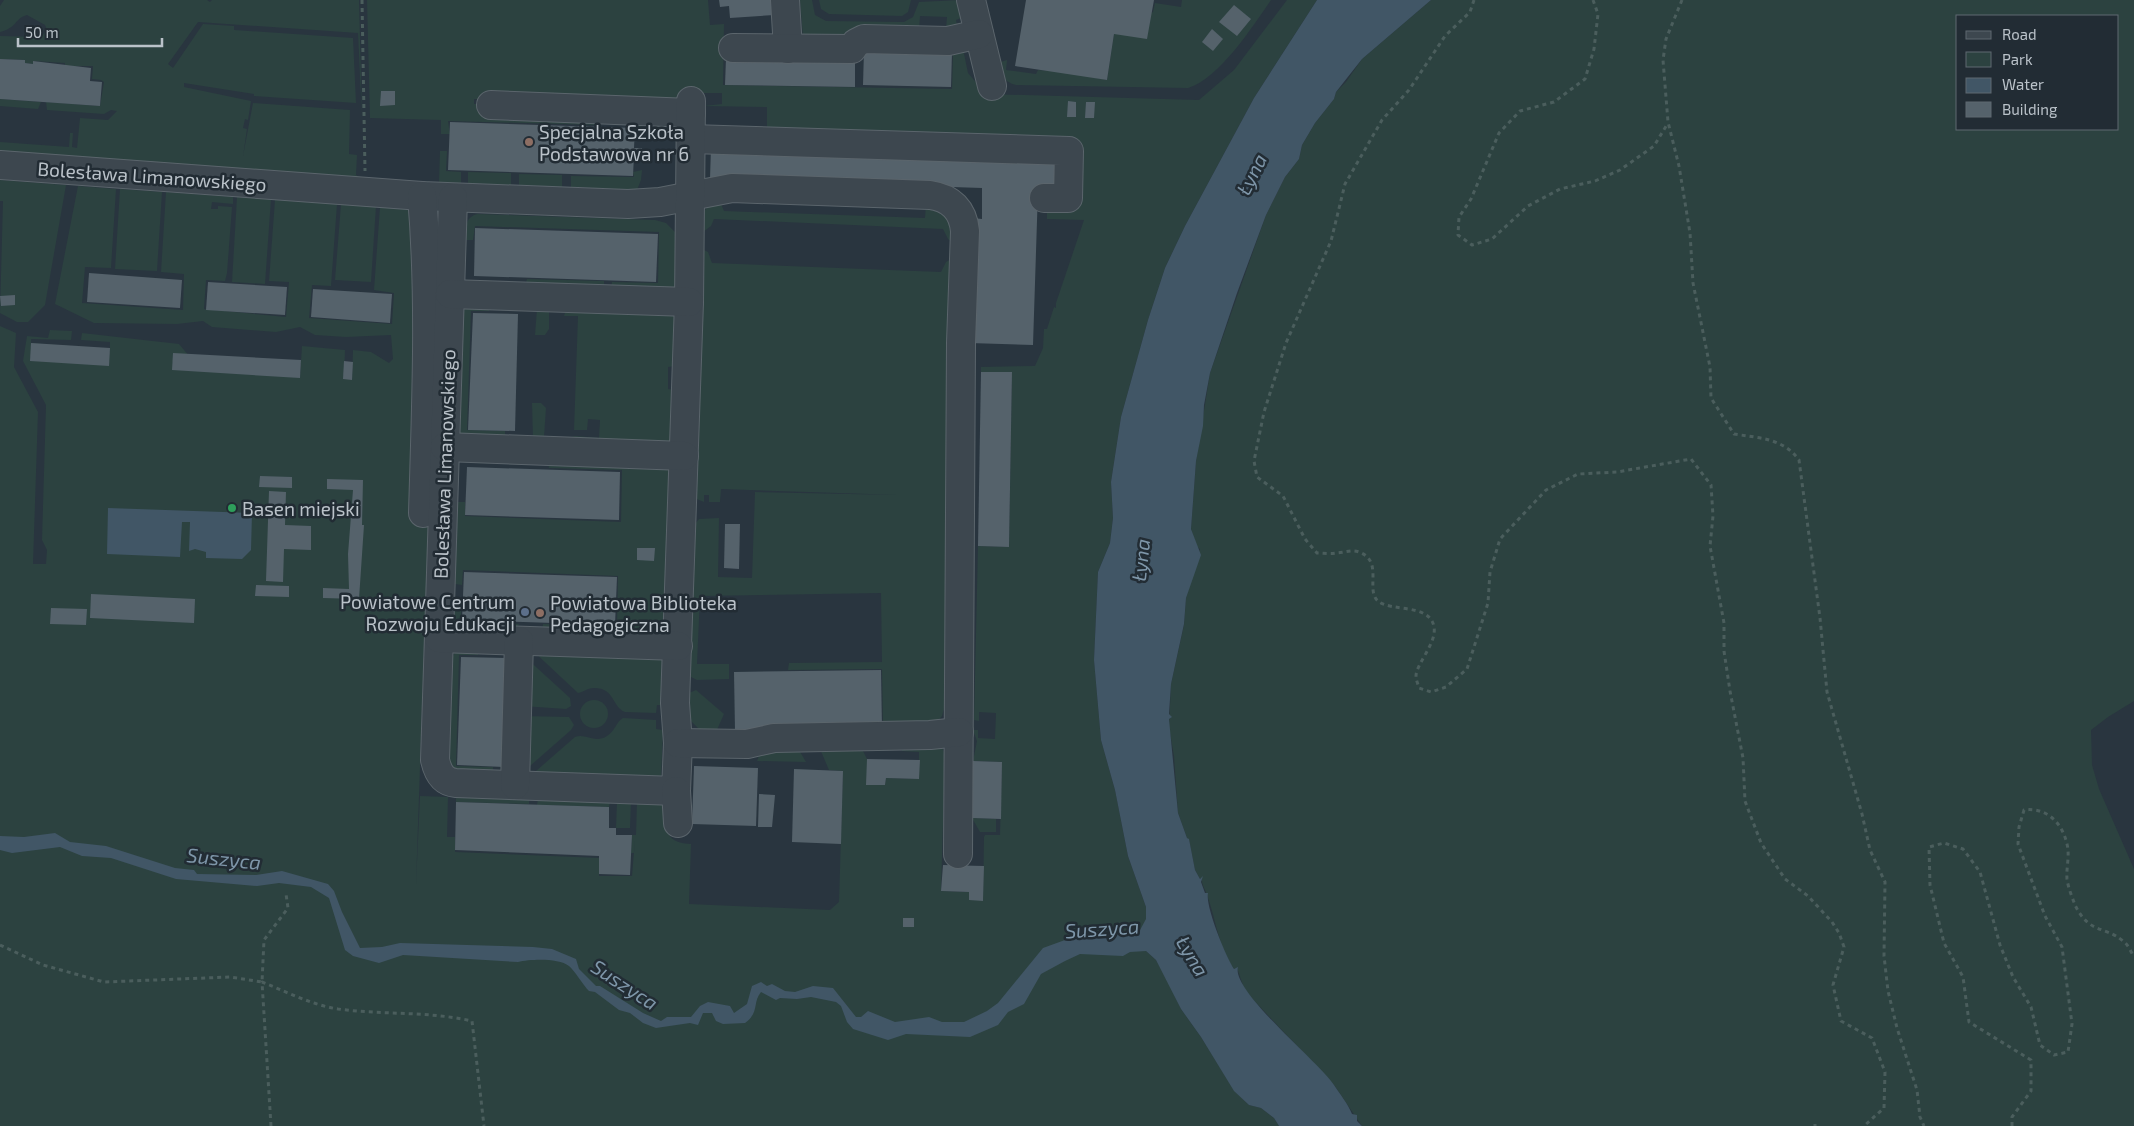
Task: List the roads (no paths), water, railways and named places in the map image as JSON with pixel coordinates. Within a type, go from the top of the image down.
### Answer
[{"type":"street","points":[[785,0],[788,49]]},
{"type":"street","points":[[971,0],[992,86]]},
{"type":"street","points":[[733,48],[852,49],[856,43],[864,39],[948,41],[979,34]]},
{"type":"street","points":[[491,105],[691,118],[1069,151],[1068,198],[1044,198]]},
{"type":"street","points":[[678,824],[676,791],[678,743],[675,703],[689,302],[691,118]]},
{"type":"street","name":"Bolesława Limanowskiego","points":[[0,165],[453,198],[628,204],[660,202],[732,188],[930,195],[941,197],[954,204],[962,216],[965,231],[961,353],[958,854]]},
{"type":"street","points":[[422,196],[428,279],[423,513]]},
{"type":"street","name":"Bolesława Limanowskiego","points":[[453,198],[435,760],[441,775],[451,783],[515,786]]},
{"type":"street","points":[[450,294],[689,302]]},
{"type":"street","points":[[445,447],[684,456]]},
{"type":"street","points":[[439,638],[678,646]]},
{"type":"street","points":[[519,641],[515,786],[676,791]]},
{"type":"street","points":[[678,743],[747,744],[774,738],[930,735],[959,732]]},
{"type":"water","name":"Łyna","points":[[1317,0],[1431,0],[1362,59],[1315,123],[1302,145],[1299,159],[1285,177],[1266,215],[1237,293],[1210,373],[1204,405],[1203,426],[1196,461],[1191,529],[1201,555],[1186,598],[1184,624],[1171,684],[1169,714],[1172,717],[1169,719],[1178,813],[1189,839],[1195,870],[1200,879],[1203,876],[1201,882],[1205,893],[1208,893],[1213,920],[1226,954],[1234,969],[1238,967],[1239,978],[1261,1009],[1325,1074],[1344,1099],[1352,1114],[1357,1115],[1357,1121],[1362,1126],[1279,1126],[1274,1118],[1261,1108],[1249,1105],[1234,1091],[1201,1037],[1181,1009],[1156,960],[1146,951],[1130,952],[1123,956],[1080,954],[1065,961],[1041,974],[1024,1004],[1008,1012],[998,1025],[970,1037],[906,1034],[888,1040],[853,1029],[847,1022],[841,1006],[836,1002],[811,997],[797,999],[780,998],[776,1000],[761,992],[758,996],[753,1015],[745,1023],[723,1024],[716,1021],[712,1013],[703,1013],[698,1025],[690,1023],[656,1028],[643,1023],[630,1013],[619,1010],[595,992],[589,991],[569,966],[552,960],[518,962],[403,955],[379,963],[353,956],[345,950],[329,898],[311,887],[279,883],[257,886],[176,879],[111,858],[82,856],[60,847],[12,853],[0,850],[0,836],[24,837],[55,833],[70,842],[106,846],[175,868],[194,870],[197,874],[256,875],[282,871],[328,884],[334,891],[360,948],[382,947],[400,943],[552,949],[576,959],[579,969],[596,986],[600,986],[643,1013],[661,1021],[667,1017],[691,1017],[700,1006],[708,1002],[730,1006],[734,1013],[747,1004],[752,986],[761,982],[767,986],[772,984],[785,991],[795,992],[813,986],[833,988],[856,1017],[861,1017],[868,1011],[895,1022],[929,1017],[942,1022],[964,1022],[987,1011],[998,1003],[1043,948],[1076,936],[1140,930],[1146,919],[1146,907],[1128,856],[1115,790],[1101,740],[1094,660],[1098,572],[1110,543],[1113,518],[1111,482],[1121,417],[1148,320],[1165,268],[1185,226],[1254,98]]},
{"type":"water","points":[[108,508],[252,513],[251,550],[242,559],[206,558],[206,552],[195,549],[189,551],[190,522],[182,522],[180,557],[107,554]]},
{"type":"place","name":"Specjalna Szkoła Podstawowa nr 6","points":[[529,142]]},
{"type":"place","name":"Basen miejski","points":[[232,508]]},
{"type":"place","name":"Powiatowe Centrum Rozwoju Edukacji","points":[[525,612]]},
{"type":"place","name":"Powiatowa Biblioteka Pedagogiczna","points":[[540,613]]},
{"type":"water label","name":"Suszyca","points":[[224,858]]},
{"type":"water label","name":"Suszyca","points":[[1102,928]]},
{"type":"water label","name":"Suszyca","points":[[625,984]]}]
